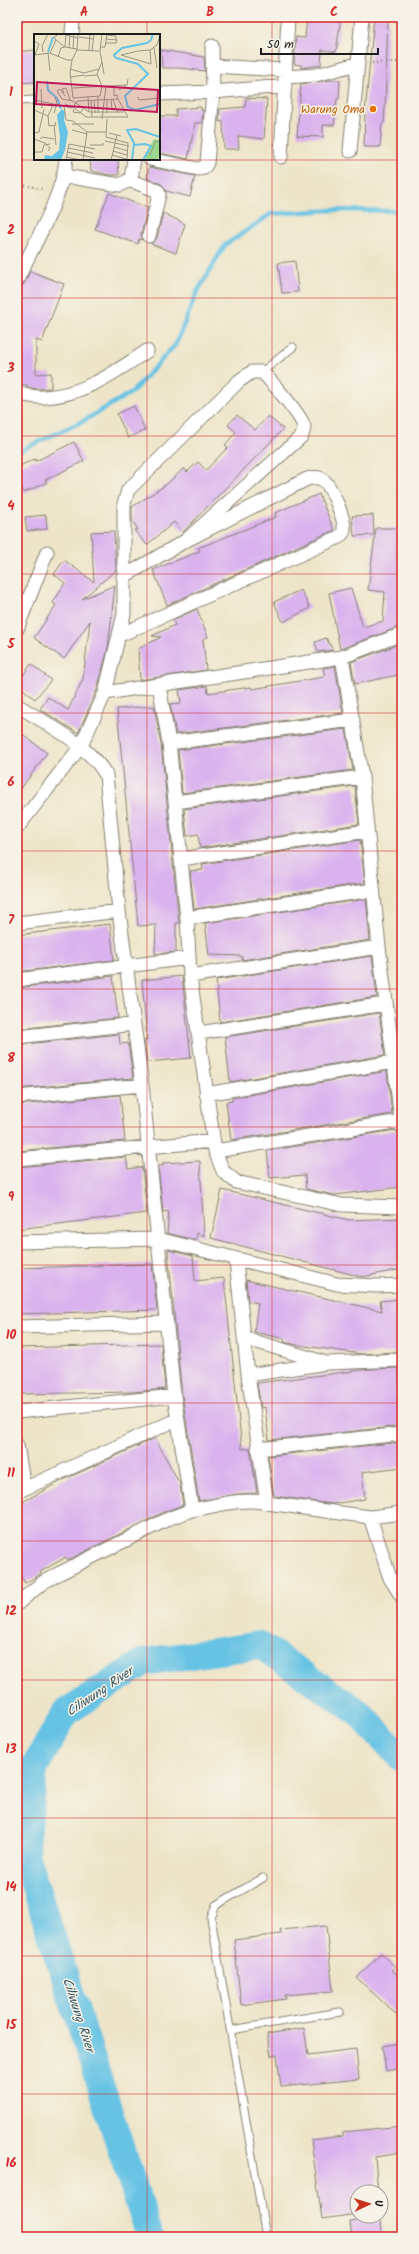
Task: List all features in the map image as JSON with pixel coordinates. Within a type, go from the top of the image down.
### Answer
[{"type":"street","points":[[72,34],[73,17]]},
{"type":"street","points":[[281,157],[288,17]]},
{"type":"street","points":[[350,151],[362,17]]},
{"type":"street","points":[[155,160],[198,169],[204,168],[207,163],[213,92],[212,46]]},
{"type":"street","points":[[160,94],[213,92],[285,78],[316,74],[357,64]]},
{"type":"street","points":[[212,66],[285,78]]},
{"type":"street","points":[[17,280],[58,191],[64,176],[66,160]]},
{"type":"street","points":[[64,176],[120,185],[129,180],[134,169],[134,160]]},
{"type":"street","points":[[129,180],[158,191],[159,196],[149,236]]},
{"type":"street","points":[[17,394],[43,398],[67,395],[88,387],[147,351]]},
{"type":"street","points":[[17,828],[81,746],[106,693],[124,614],[124,504],[128,490],[239,380],[252,372],[262,372],[273,383],[298,417],[304,427],[302,436],[185,541]]},
{"type":"street","points":[[120,635],[339,537],[344,532],[345,528],[329,487],[323,480],[316,477],[307,479],[185,541],[123,578]]},
{"type":"street","points":[[17,629],[47,552]]},
{"type":"street","points":[[106,693],[342,657],[402,634]]},
{"type":"street","points":[[17,1159],[148,1148],[214,1146],[401,1124],[379,947],[362,777],[342,657]]},
{"type":"street","points":[[159,685],[169,743],[187,918],[190,976],[214,1146],[224,1171],[236,1182],[335,1204],[402,1207]]},
{"type":"street","points":[[17,705],[81,746],[98,762],[106,775],[119,911],[142,1085],[174,1396],[192,1510]]},
{"type":"street","points":[[169,743],[353,720]]},
{"type":"street","points":[[175,802],[362,777]]},
{"type":"street","points":[[181,859],[367,831]]},
{"type":"street","points":[[187,918],[373,890]]},
{"type":"street","points":[[17,923],[119,911]]},
{"type":"street","points":[[190,976],[379,947]]},
{"type":"street","points":[[17,980],[126,968],[189,958]]},
{"type":"street","points":[[199,1033],[386,1004]]},
{"type":"street","points":[[17,1037],[134,1024]]},
{"type":"street","points":[[206,1094],[393,1062]]},
{"type":"street","points":[[17,1097],[142,1085]]},
{"type":"street","points":[[17,1242],[158,1239],[236,1260],[337,1284],[377,1286],[402,1285]]},
{"type":"street","points":[[236,1260],[248,1375],[267,1503]]},
{"type":"street","points":[[17,1327],[167,1323]]},
{"type":"street","points":[[244,1338],[327,1363]]},
{"type":"street","points":[[248,1375],[327,1363],[402,1360]]},
{"type":"street","points":[[17,1412],[174,1396]]},
{"type":"street","points":[[17,1445],[21,1490],[178,1419]]},
{"type":"street","points":[[258,1449],[402,1434]]},
{"type":"street","points":[[17,1604],[42,1583],[60,1573],[170,1518],[192,1510],[231,1502],[259,1501],[370,1517],[402,1513]]},
{"type":"street","points":[[370,1517],[390,1578],[402,1597]]},
{"type":"lane","points":[[17,102],[34,100]]},
{"type":"lane","points":[[262,372],[293,347]]},
{"type":"lane","points":[[262,1878],[216,1905],[211,1918],[266,2237]]},
{"type":"lane","points":[[231,2030],[340,2012]]},
{"type":"path","points":[[357,64],[402,62]]},
{"type":"path","points":[[17,184],[58,191]]},
{"type":"building","points":[[307,17],[341,17],[336,52],[322,50],[321,65],[301,68],[301,65],[294,64],[296,37],[305,38]]},
{"type":"building","points":[[374,17],[388,17],[384,123],[382,123],[380,147],[364,147],[365,113]]},
{"type":"building","points":[[34,50],[34,82],[17,83],[17,52]]},
{"type":"building","points":[[161,50],[204,57],[205,71],[180,68],[162,68]]},
{"type":"building","points":[[340,80],[339,99],[337,99],[334,125],[323,125],[323,137],[297,136],[301,84]]},
{"type":"building","points":[[246,98],[267,99],[264,139],[238,136],[239,149],[224,149],[223,121],[219,122],[220,109],[245,107]]},
{"type":"building","points":[[201,107],[201,110],[203,110],[202,123],[195,123],[188,159],[160,153],[160,116],[176,116],[176,109]]},
{"type":"building","points":[[90,160],[118,160],[119,175],[110,175],[91,171]]},
{"type":"building","points":[[149,167],[195,176],[190,197],[166,191],[161,184],[147,178]]},
{"type":"building","points":[[109,193],[148,208],[141,234],[142,240],[139,239],[138,244],[95,229]]},
{"type":"building","points":[[163,213],[185,224],[176,253],[151,244],[157,238]]},
{"type":"building","points":[[295,261],[298,292],[282,293],[278,263]]},
{"type":"building","points":[[30,271],[64,284],[42,342],[36,340],[36,374],[51,373],[51,388],[37,389],[27,387],[27,385],[17,385],[17,288],[24,284]]},
{"type":"building","points":[[134,406],[145,430],[128,438],[117,414]]},
{"type":"building","points":[[237,415],[255,430],[268,416],[283,429],[183,532],[174,522],[147,545],[134,530],[138,530],[132,520],[132,507],[167,484],[184,468],[187,472],[198,462],[206,470],[228,447],[225,445],[236,432],[228,425]]},
{"type":"building","points":[[74,442],[84,461],[45,480],[47,482],[24,493],[17,478],[17,467],[35,459],[36,461]]},
{"type":"building","points":[[319,494],[334,530],[167,605],[153,570],[200,551],[198,548],[276,517],[275,513]]},
{"type":"building","points":[[46,515],[47,529],[27,531],[25,517]]},
{"type":"building","points":[[373,515],[374,535],[354,536],[352,516]]},
{"type":"building","points":[[376,528],[402,528],[402,626],[340,649],[329,593],[351,588],[363,627],[383,621],[385,592],[368,590]]},
{"type":"building","points":[[114,531],[116,570],[82,599],[115,585],[108,648],[97,690],[78,733],[40,709],[48,697],[68,710],[83,679],[90,621],[64,659],[34,638],[56,605],[53,603],[65,583],[54,574],[64,560],[94,582],[91,532]]},
{"type":"building","points":[[301,590],[310,608],[283,622],[274,602]]},
{"type":"building","points":[[197,609],[208,637],[203,639],[206,670],[140,680],[138,649],[161,637],[152,636],[175,625],[173,620]]},
{"type":"building","points":[[326,638],[333,650],[318,652],[315,642]]},
{"type":"building","points":[[402,643],[402,674],[355,684],[351,662]]},
{"type":"building","points":[[31,664],[51,680],[35,699],[17,684]]},
{"type":"building","points":[[335,666],[343,713],[176,734],[170,704],[181,703],[179,690],[207,686],[208,693],[251,687],[252,689],[324,677],[323,668]]},
{"type":"building","points":[[154,706],[161,744],[179,923],[176,923],[176,952],[155,954],[156,925],[138,926],[117,709]]},
{"type":"building","points":[[346,729],[353,770],[182,793],[178,750]]},
{"type":"building","points":[[17,730],[47,753],[17,794]]},
{"type":"building","points":[[355,786],[359,824],[200,848],[198,834],[187,836],[184,809]]},
{"type":"building","points":[[360,840],[365,883],[194,909],[190,871],[203,870],[202,864]]},
{"type":"building","points":[[366,899],[370,940],[242,960],[242,956],[209,955],[205,923]]},
{"type":"building","points":[[110,924],[114,960],[17,972],[17,935]]},
{"type":"building","points":[[372,956],[377,997],[220,1022],[216,980]]},
{"type":"building","points":[[113,976],[118,1018],[17,1029],[17,988]]},
{"type":"building","points":[[182,976],[191,1058],[147,1062],[144,1041],[147,1040],[142,980]]},
{"type":"building","points":[[379,1013],[385,1055],[230,1082],[225,1037]]},
{"type":"building","points":[[119,1034],[120,1044],[128,1043],[133,1078],[17,1089],[17,1045]]},
{"type":"building","points":[[387,1071],[392,1114],[231,1140],[226,1102],[232,1101],[232,1098]]},
{"type":"building","points":[[120,1095],[125,1141],[17,1151],[17,1105]]},
{"type":"building","points":[[395,1130],[399,1134],[399,1140],[402,1140],[402,1187],[334,1195],[306,1189],[305,1175],[270,1178],[267,1151]]},
{"type":"building","points":[[126,1157],[128,1169],[142,1167],[147,1213],[17,1229],[17,1167]]},
{"type":"building","points":[[200,1161],[204,1236],[197,1233],[197,1239],[191,1239],[167,1233],[169,1211],[163,1212],[158,1166],[163,1166],[162,1163]]},
{"type":"building","points":[[222,1190],[349,1220],[402,1218],[402,1269],[362,1277],[211,1238]]},
{"type":"building","points":[[168,1250],[193,1256],[195,1281],[224,1278],[242,1449],[250,1448],[257,1493],[238,1494],[199,1501],[182,1395]]},
{"type":"building","points":[[152,1264],[157,1310],[17,1314],[17,1268]]},
{"type":"building","points":[[246,1280],[382,1311],[380,1301],[402,1299],[402,1350],[396,1352],[362,1354],[297,1345],[284,1342],[285,1339],[254,1332],[258,1303],[248,1301]]},
{"type":"building","points":[[161,1344],[165,1389],[132,1392],[17,1394],[17,1348]]},
{"type":"building","points":[[398,1368],[402,1399],[402,1426],[269,1440],[265,1407],[261,1408],[257,1383],[370,1369]]},
{"type":"building","points":[[155,1438],[180,1484],[183,1505],[166,1511],[68,1560],[66,1557],[40,1572],[41,1574],[25,1583],[17,1570],[17,1505],[63,1480]]},
{"type":"building","points":[[402,1442],[402,1467],[362,1472],[365,1499],[332,1504],[274,1496],[268,1456]]},
{"type":"building","points":[[326,1926],[333,1991],[285,1995],[286,1999],[241,2005],[234,1940],[281,1934],[280,1930]]},
{"type":"building","points":[[381,1953],[395,1967],[392,1970],[402,1979],[402,2020],[357,1978]]},
{"type":"building","points":[[304,2028],[308,2055],[356,2049],[359,2079],[281,2087],[277,2055],[271,2056],[267,2034]]},
{"type":"building","points":[[400,2043],[402,2068],[386,2071],[382,2046]]},
{"type":"building","points":[[402,2126],[402,2153],[375,2157],[377,2184],[349,2184],[349,2215],[322,2219],[311,2140],[343,2136],[343,2132]]},
{"type":"building","points":[[350,2224],[381,2224],[382,2237],[352,2237]]},
{"type":"waterway","points":[[17,452],[85,420],[132,392],[176,344],[197,292],[225,245],[271,214],[332,210],[402,211]]},
{"type":"waterway","name":"Ciliwung River","points":[[150,2237],[25,1855],[34,1768],[66,1712],[144,1662],[260,1645],[358,1712],[402,1758]]},
{"type":"place","name":"Warung Oma","points":[[373,109]]}]
